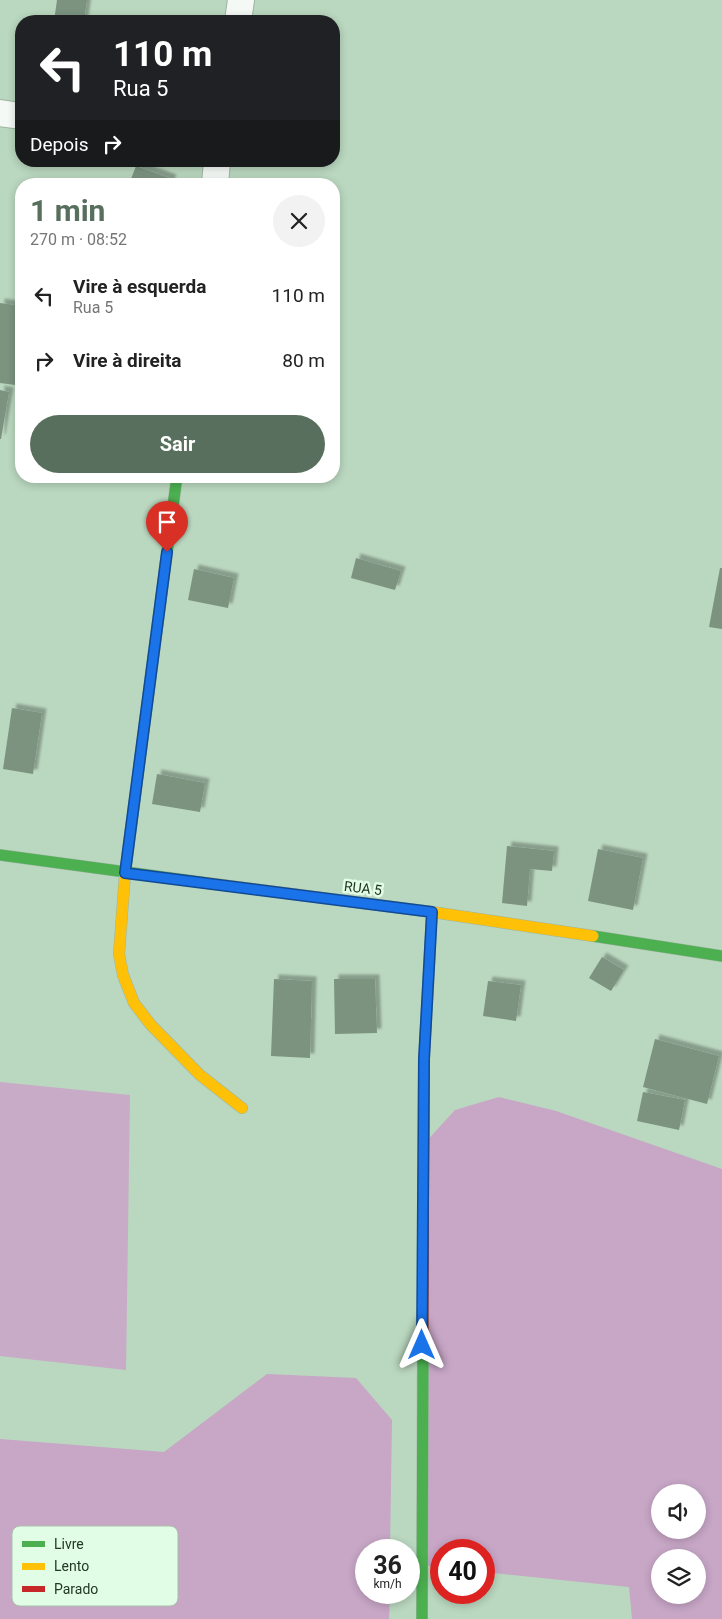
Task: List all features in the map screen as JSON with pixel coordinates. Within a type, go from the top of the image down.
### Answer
[{"type":"street","points":[[239,15],[241,0]]},
{"type":"street","points":[[0,113],[15,115]]},
{"type":"street","points":[[176,483],[125,873],[119,954],[123,975],[134,1003],[151,1025],[200,1075],[242,1108]]},
{"type":"street","name":"RUA 5","points":[[0,855],[432,912],[722,956]]},
{"type":"street","points":[[422,1619],[424,1059],[432,912]]},
{"type":"shaded area","points":[[0,1082],[130,1095],[126,1370],[0,1356]]},
{"type":"shaded area","points":[[499,1097],[556,1111],[722,1169],[722,1619],[632,1619],[629,1587],[495,1573],[495,1539],[430,1539],[430,1566],[422,1565],[423,1145],[455,1110]]},
{"type":"shaded area","points":[[267,1374],[356,1378],[392,1420],[390,1539],[355,1539],[355,1604],[390,1604],[389,1619],[0,1619],[0,1439],[164,1452]]},
{"type":"building","points":[[57,0],[87,0],[85,15],[55,15]]},
{"type":"building","points":[[136,167],[139,167],[169,178],[131,178]]},
{"type":"building","points":[[0,303],[15,305],[15,385],[0,383]]},
{"type":"building","points":[[0,390],[9,392],[1,439],[0,439]]},
{"type":"building","points":[[356,558],[401,571],[395,590],[351,578]]},
{"type":"building","points":[[720,568],[722,568],[722,629],[709,627]]},
{"type":"building","points":[[194,569],[234,578],[228,608],[188,600]]},
{"type":"building","points":[[12,708],[42,713],[33,774],[3,769]]},
{"type":"building","points":[[157,774],[205,783],[200,812],[152,804]]},
{"type":"building","points":[[507,846],[554,851],[552,871],[530,869],[527,906],[502,903]]},
{"type":"building","points":[[598,849],[643,858],[633,910],[588,901]]},
{"type":"building","points":[[602,957],[624,970],[611,991],[589,978]]},
{"type":"building","points":[[274,979],[312,981],[310,1058],[271,1056]]},
{"type":"building","points":[[334,979],[375,979],[377,1033],[335,1034]]},
{"type":"building","points":[[488,981],[521,985],[516,1021],[483,1016]]},
{"type":"building","points":[[655,1039],[719,1056],[707,1104],[643,1087]]},
{"type":"building","points":[[643,1092],[685,1100],[679,1130],[637,1121]]},
{"type":"traffic: fast","points":[[125,874],[176,483]]},
{"type":"traffic: fast","points":[[0,855],[207,883]]},
{"type":"traffic: fast","points":[[426,1023],[432,912]]},
{"type":"traffic: fast","points":[[593,936],[722,956]]},
{"type":"traffic: fast","points":[[422,1619],[423,1336]]},
{"type":"traffic: slow","points":[[125,874],[119,954],[123,975],[134,1003],[151,1025],[200,1075],[242,1108]]},
{"type":"traffic: slow","points":[[207,883],[432,912],[593,936]]},
{"type":"traffic: jam","points":[[423,1336],[424,1059],[426,1023]]},
{"type":"route","points":[[167,552],[125,873],[432,912],[424,1059],[422,1345]]}]
